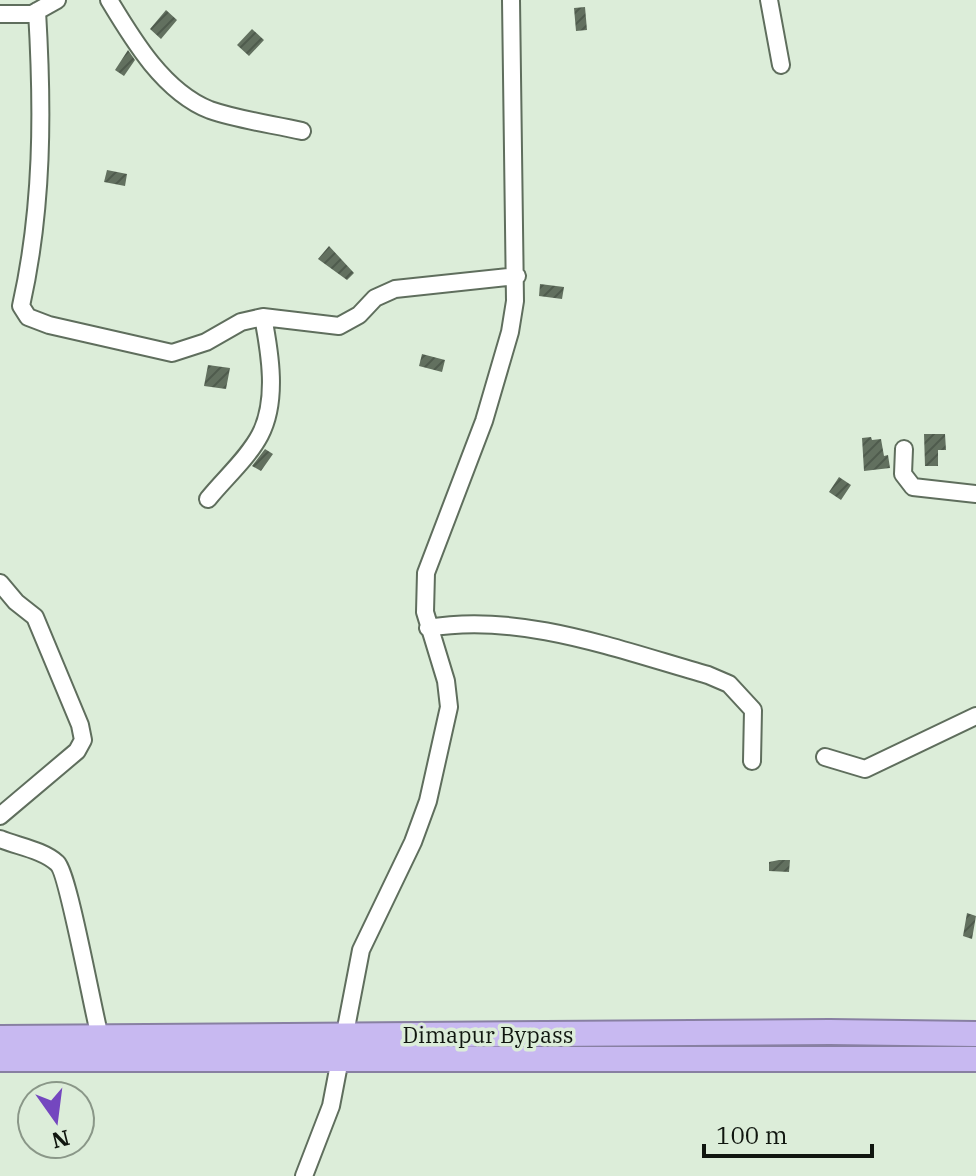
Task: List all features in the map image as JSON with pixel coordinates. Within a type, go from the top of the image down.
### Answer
[{"type":"highway","name":"Dimapur Bypass","points":[[0,1059],[343,1046],[976,1034]]},
{"type":"highway","name":"Dimapur Bypass","points":[[0,1038],[100,1037],[343,1046],[976,1059]]},
{"type":"street","points":[[0,14],[37,11],[57,0]]},
{"type":"street","points":[[109,0],[159,70],[192,101],[224,114],[302,131]]},
{"type":"street","points":[[304,1176],[331,1106],[361,950],[423,820],[446,719],[446,681],[428,628],[426,573],[489,406],[510,332],[517,276],[511,166],[514,60],[511,0]]},
{"type":"street","points":[[769,0],[781,65]]},
{"type":"street","points":[[37,11],[42,125],[32,255],[21,306],[28,317],[49,325],[172,353],[206,342],[241,322],[263,317],[339,326],[359,315],[375,298],[395,289],[517,276]]},
{"type":"street","points":[[208,499],[257,440],[264,424],[270,367],[263,317]]},
{"type":"street","points":[[904,449],[903,474],[913,487],[976,494]]},
{"type":"street","points":[[0,583],[38,621],[80,725],[83,740],[77,751],[0,816]]},
{"type":"street","points":[[428,628],[482,623],[532,630],[708,675],[729,684],[753,710],[752,761]]},
{"type":"street","points":[[825,757],[865,769],[976,716]]},
{"type":"street","points":[[0,839],[52,859],[66,875],[87,988],[100,1037]]},
{"type":"building","points":[[585,7],[587,30],[576,31],[574,8]]},
{"type":"building","points":[[166,10],[177,20],[161,39],[150,29]]},
{"type":"building","points":[[252,29],[264,40],[249,56],[237,45]]},
{"type":"building","points":[[128,50],[135,60],[124,76],[115,70]]},
{"type":"building","points":[[107,170],[127,174],[125,186],[104,182]]},
{"type":"building","points":[[329,246],[354,273],[347,280],[318,259]]},
{"type":"building","points":[[540,284],[564,287],[562,299],[539,296]]},
{"type":"building","points":[[422,354],[445,360],[442,372],[419,366]]},
{"type":"building","points":[[208,365],[230,368],[226,389],[204,386]]},
{"type":"building","points":[[924,434],[945,434],[946,450],[938,450],[938,466],[925,466]]},
{"type":"building","points":[[871,437],[872,440],[881,439],[890,468],[864,471],[862,438]]},
{"type":"building","points":[[265,449],[273,454],[261,471],[252,466]]},
{"type":"building","points":[[839,477],[851,485],[841,500],[829,492]]},
{"type":"building","points":[[790,860],[789,872],[769,871],[769,862]]},
{"type":"building","points":[[967,913],[976,916],[972,939],[963,936]]}]
